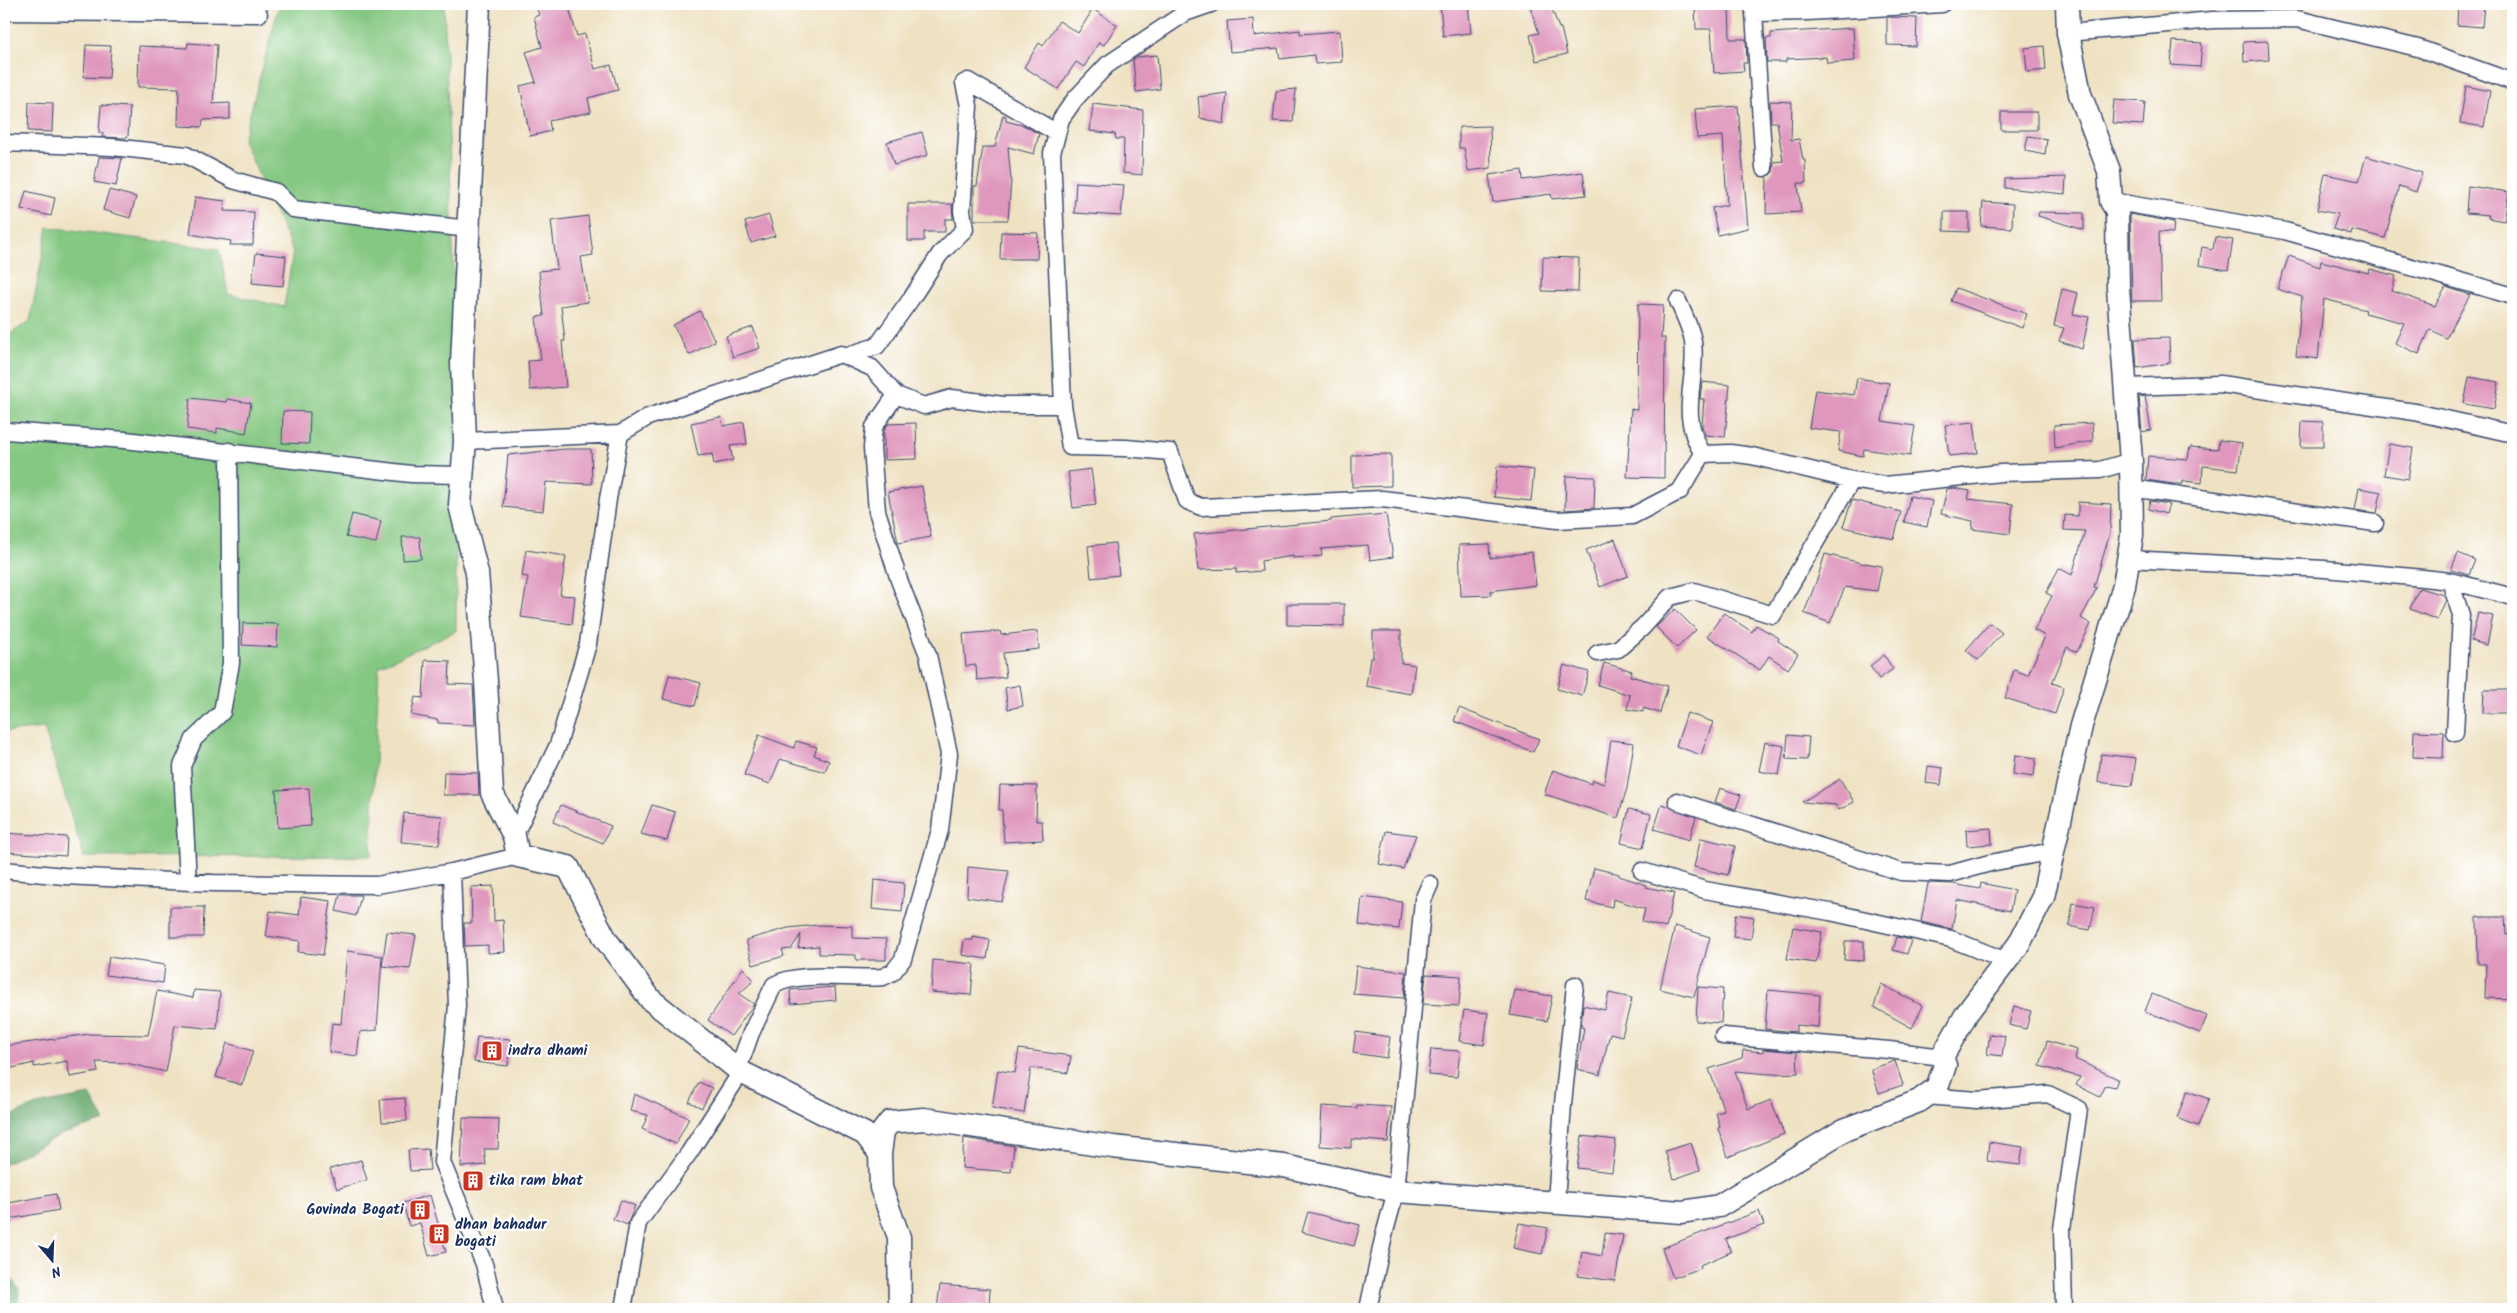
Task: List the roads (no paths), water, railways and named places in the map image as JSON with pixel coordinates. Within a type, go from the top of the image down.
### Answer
[{"type":"street","points":[[479,4],[479,32],[471,133],[469,229],[462,363],[464,441],[460,505],[477,573],[486,681],[492,792],[516,846],[568,867],[606,940],[651,1000],[739,1070],[865,1134],[880,1154]]},
{"type":"street","points":[[1211,4],[1185,13],[1107,65],[1075,99],[1061,119],[1052,153],[1063,405],[1070,447],[1126,448],[1170,452],[1187,501],[1201,507],[1382,499],[1558,520],[1632,516],[1680,491],[1703,454]]},
{"type":"street","points":[[1764,168],[1754,8],[1807,12],[1942,4]]},
{"type":"street","points":[[1942,1057],[1967,1013],[2020,944],[2043,897],[2081,726],[2124,586],[2132,535],[2130,461],[2119,296],[2117,211],[2111,201],[2109,171],[2080,94],[2068,33],[2067,4]]},
{"type":"street","points":[[4,12],[259,14]]},
{"type":"street","points":[[2068,33],[2213,20],[2297,19],[2418,48],[2513,82]]},
{"type":"street","points":[[845,356],[877,346],[912,299],[940,254],[965,228],[962,211],[970,106],[964,82],[968,81],[1057,133]]},
{"type":"street","points":[[4,143],[112,147],[186,155],[233,180],[276,192],[293,209],[469,229]]},
{"type":"street","points":[[2111,201],[2285,231],[2513,296]]},
{"type":"street","points":[[1678,301],[1693,341],[1690,423],[1695,442],[1703,454]]},
{"type":"street","points":[[464,441],[620,434],[648,417],[841,354],[872,368],[896,395],[924,406],[952,398],[1003,404],[1063,405]]},
{"type":"street","points":[[2125,387],[2220,384],[2416,412],[2513,434]]},
{"type":"street","points":[[622,1309],[638,1223],[688,1153],[739,1070],[751,1033],[774,985],[779,982],[811,978],[884,977],[893,972],[903,959],[940,830],[949,754],[928,654],[899,580],[877,511],[874,477],[874,427],[896,395]]},
{"type":"street","points":[[7,431],[125,440],[229,451],[411,474],[462,475]]},
{"type":"street","points":[[4,870],[64,876],[188,882],[377,885],[452,872],[516,846],[558,745],[588,644],[608,498],[620,434]]},
{"type":"street","points":[[188,882],[182,766],[194,739],[222,712],[231,662],[229,451]]},
{"type":"street","points":[[1703,454],[1730,453],[1752,456],[1852,480],[1885,485],[2001,473],[2100,470],[2130,461]]},
{"type":"street","points":[[1598,653],[1618,649],[1643,627],[1670,596],[1694,591],[1773,615],[1852,480]]},
{"type":"street","points":[[2131,488],[2374,523]]},
{"type":"street","points":[[2128,559],[2325,570],[2450,580],[2513,597]]},
{"type":"street","points":[[2450,580],[2461,615],[2455,733]]},
{"type":"street","points":[[1677,801],[1901,872],[1950,874],[1990,863],[2053,852]]},
{"type":"street","points":[[1642,871],[1705,890],[1830,912],[1951,939],[2006,961]]},
{"type":"street","points":[[452,872],[458,1006],[442,1162],[484,1264],[495,1309]]},
{"type":"street","points":[[1368,1309],[1384,1235],[1396,1191],[1423,900],[1430,884]]},
{"type":"street","points":[[1556,1202],[1563,1104],[1576,985]]},
{"type":"street","points":[[1723,1036],[1889,1050],[1942,1057]]},
{"type":"street","points":[[900,1309],[899,1237],[881,1188],[880,1154],[883,1131],[890,1122],[924,1119],[1113,1147],[1284,1166],[1396,1191],[1682,1212],[1719,1206],[1844,1130],[1919,1101],[1937,1088],[1945,1065],[1942,1057]]},
{"type":"street","points":[[1926,1096],[1976,1100],[2048,1094],[2079,1109],[2062,1229],[2064,1309]]},
{"type":"place","name":"indra dhami","points":[[492,1051]]},
{"type":"place","name":"tika ram bhat","points":[[473,1181]]},
{"type":"place","name":"Govinda Bogati","points":[[420,1210]]},
{"type":"place","name":"dhan bahadur bogati","points":[[439,1234]]}]
